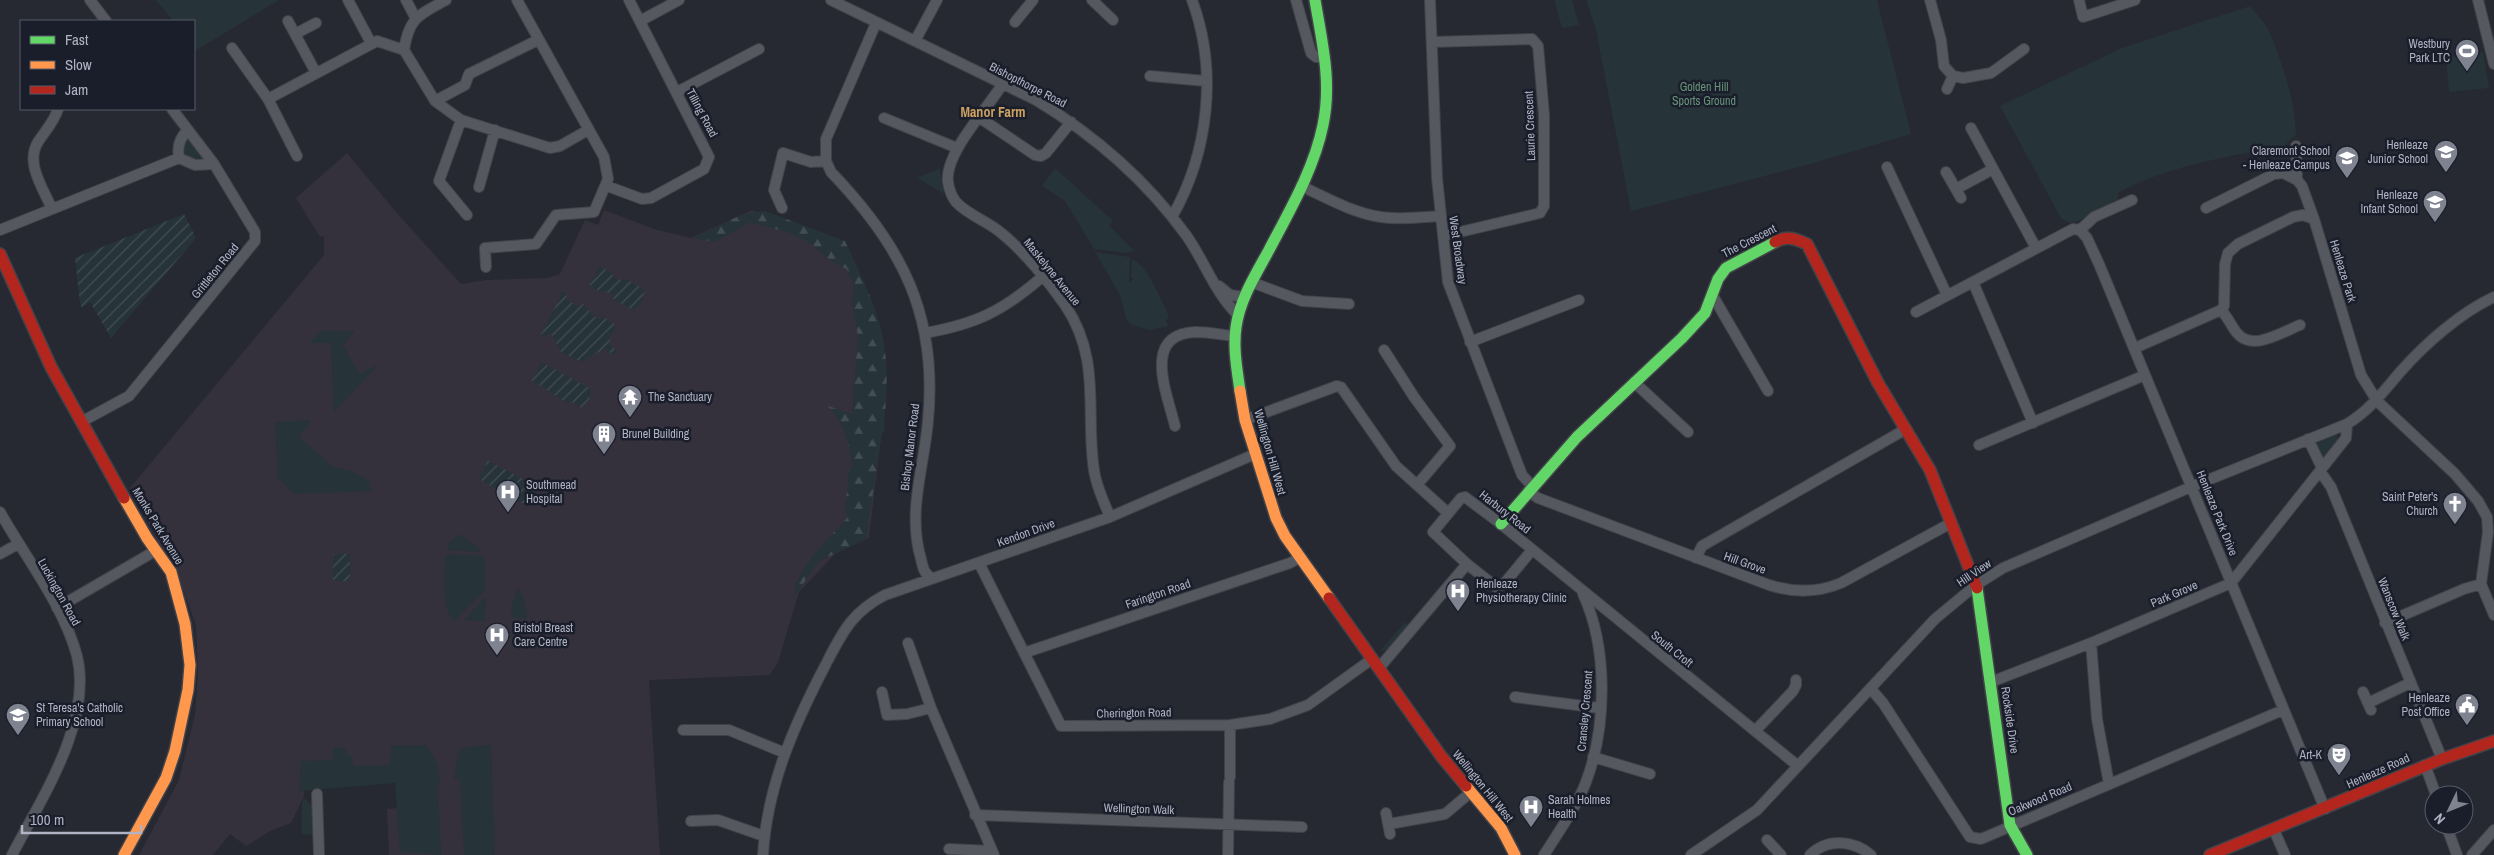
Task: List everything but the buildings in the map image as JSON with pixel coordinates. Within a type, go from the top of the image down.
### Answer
[{"type":"street","points":[[90,0],[105,20]]},
{"type":"street","points":[[348,0],[374,42]]},
{"type":"street","points":[[406,0],[416,17]]},
{"type":"street","points":[[446,0],[416,17],[407,31],[404,50],[435,100],[461,120],[550,148],[560,146],[588,130]]},
{"type":"street","points":[[486,267],[485,248],[536,244],[556,215],[594,212],[607,186],[607,166],[517,0]]},
{"type":"street","name":"Tilling Road","points":[[607,186],[642,199],[651,198],[706,167],[709,157],[629,0]]},
{"type":"street","points":[[640,21],[679,0]]},
{"type":"street","name":"Bishopthorpe Road","points":[[830,0],[1036,100],[1071,122],[1132,173],[1172,217],[1205,262],[1226,302],[1238,315]]},
{"type":"street","points":[[915,41],[937,0]]},
{"type":"street","points":[[1015,22],[1033,0]]},
{"type":"street","points":[[1092,0],[1112,21]]},
{"type":"street","points":[[1172,217],[1185,194],[1199,156],[1204,122],[1206,81],[1198,18],[1192,0]]},
{"type":"street","points":[[1296,0],[1312,53],[1316,57],[1324,57]]},
{"type":"street","name":"Wellington Hill West","points":[[1316,0],[1324,57],[1327,98],[1322,130],[1314,161],[1251,282],[1238,315],[1234,354],[1245,420],[1276,518],[1299,558],[1441,756],[1501,828],[1515,855]]},
{"type":"street","name":"West Broadway","points":[[1430,0],[1440,216],[1448,282],[1522,475],[1530,489]]},
{"type":"street","points":[[1930,0],[1941,40],[1944,66],[1953,76],[1963,78],[1991,73],[2024,48]]},
{"type":"street","points":[[2079,0],[2083,16],[2135,0]]},
{"type":"street","points":[[2478,0],[2494,64]]},
{"type":"street","points":[[288,21],[316,73]]},
{"type":"street","points":[[295,34],[316,23]]},
{"type":"street","points":[[782,208],[774,190],[783,154],[810,162],[826,161],[826,139],[876,23]]},
{"type":"street","name":"Laurie Crescent","points":[[1432,42],[1532,39],[1538,46],[1544,115],[1542,210],[1540,213],[1443,236]]},
{"type":"street","points":[[435,100],[465,85],[469,74],[538,40]]},
{"type":"street","points":[[268,99],[374,42],[404,50]]},
{"type":"street","points":[[232,48],[268,99],[297,156]]},
{"type":"street","points":[[677,92],[759,49]]},
{"type":"street","points":[[1150,76],[1206,81]]},
{"type":"street","points":[[1947,89],[1953,76]]},
{"type":"street","name":"Maskelyne Avenue","points":[[1002,85],[957,148],[950,160],[947,176],[955,200],[1007,237],[1066,306],[1085,348],[1091,380],[1093,468],[1110,517]]},
{"type":"street","points":[[51,208],[33,162],[37,144],[54,119],[58,110]]},
{"type":"street","name":"Grittleton Road","points":[[81,422],[129,396],[255,241],[254,232],[214,164],[173,110]]},
{"type":"street","points":[[884,118],[957,148]]},
{"type":"street","points":[[980,118],[1035,156],[1041,156],[1046,153],[1071,122]]},
{"type":"street","points":[[461,120],[439,181],[467,215]]},
{"type":"street","points":[[1971,128],[2036,248]]},
{"type":"street","points":[[179,158],[177,150],[180,141],[188,130]]},
{"type":"street","points":[[479,187],[495,130]]},
{"type":"street","name":"Henleaze Park","points":[[2296,146],[2297,180],[2302,186],[2314,219],[2361,374],[2377,402],[2455,474],[2478,501],[2487,517],[2488,532],[2481,584]]},
{"type":"street","points":[[0,230],[179,158],[195,165],[214,164]]},
{"type":"street","name":"Bishop Manor Road","points":[[826,161],[831,172],[860,201],[897,253],[912,286],[925,333],[930,374],[928,421],[914,518],[917,545],[924,570],[932,578]]},
{"type":"street","points":[[1946,172],[1959,194],[1993,169]]},
{"type":"street","points":[[1891,172],[1947,295]]},
{"type":"street","points":[[2206,208],[2264,177],[2278,172],[2297,180]]},
{"type":"street","points":[[1301,186],[1365,214],[1395,218],[1440,216]]},
{"type":"street","points":[[2214,191],[2220,201]]},
{"type":"street","points":[[1916,312],[2073,229],[2080,230],[2094,217],[2132,200]]},
{"type":"street","points":[[2135,348],[2221,310],[2224,306],[2226,257],[2231,249],[2246,239],[2293,217],[2303,215],[2314,219]]},
{"type":"street","name":"Henleaze Park Drive","points":[[2080,230],[2088,238],[2135,348],[2325,809]]},
{"type":"street","name":"The Crescent","points":[[1500,524],[1577,437],[1682,338],[1705,313],[1718,279],[1726,268],[1782,238],[1793,238],[1807,244],[1878,383],[1930,470],[1976,585]]},
{"type":"street","name":"Monks Park Avenue","points":[[0,254],[51,367],[155,551],[171,572],[185,624],[190,665],[188,690],[175,751],[166,778],[124,855]]},
{"type":"street","points":[[925,333],[955,328],[984,318],[1004,308],[1042,277]]},
{"type":"street","points":[[1251,282],[1302,301],[1348,304]]},
{"type":"street","points":[[1973,282],[2033,423]]},
{"type":"street","points":[[1216,284],[1230,295],[1244,297]]},
{"type":"street","points":[[1713,296],[1768,391]]},
{"type":"street","points":[[2346,424],[2363,414],[2377,402],[2402,370],[2436,337],[2482,303],[2494,298]]},
{"type":"street","points":[[1470,342],[1579,300]]},
{"type":"street","points":[[2221,310],[2235,332],[2240,337],[2252,341],[2265,339],[2299,325]]},
{"type":"street","points":[[1172,423],[1161,363],[1165,346],[1172,339],[1186,333],[1197,332],[1235,336]]},
{"type":"street","points":[[1384,350],[1414,397],[1450,446],[1417,485]]},
{"type":"street","points":[[1979,445],[2145,375]]},
{"type":"street","points":[[1634,382],[1688,432]]},
{"type":"street","points":[[1245,420],[1337,386],[1341,387],[1396,466],[1448,513]]},
{"type":"street","name":"Hill View","points":[[1691,855],[1756,810],[1935,619],[1976,585],[2002,568],[2193,486],[2346,424]]},
{"type":"street","name":"Park Grove","points":[[1992,682],[2091,643],[2231,583],[2346,438],[2346,424]]},
{"type":"street","points":[[1696,558],[1702,546],[1906,429]]},
{"type":"street","points":[[2308,439],[2321,470]]},
{"type":"street","name":"Kendon Drive","points":[[763,855],[764,836],[776,777],[800,714],[850,622],[868,604],[885,595],[932,578],[1110,517],[1255,454]]},
{"type":"street","name":"Wanscow Walk","points":[[2321,470],[2330,487],[2442,759]]},
{"type":"street","name":"Hill Grove","points":[[1530,489],[1538,498],[1784,590],[1815,590],[1841,583],[1951,523]]},
{"type":"street","name":"Harbury Road","points":[[1465,497],[1500,524],[1532,550],[1499,587],[1491,585],[1433,532],[1461,498],[1465,497]]},
{"type":"street","name":"Luckington Road","points":[[0,512],[56,608],[77,658],[77,710],[60,761],[12,855]]},
{"type":"street","points":[[0,554],[18,544]]},
{"type":"street","name":"South Croft","points":[[1532,550],[1613,618],[1798,766]]},
{"type":"street","points":[[56,608],[155,551]]},
{"type":"street","name":"Farington Road","points":[[1024,653],[1290,563],[1299,558]]},
{"type":"street","name":"Cherington Road","points":[[979,563],[1061,726],[1230,725],[1270,720],[1308,705],[1372,659]]},
{"type":"street","points":[[1379,668],[1467,564]]},
{"type":"street","points":[[2386,623],[2464,589],[2481,584],[2494,615]]},
{"type":"street","name":"Rockside Drive","points":[[1976,585],[1980,599],[1992,682],[2010,825],[2027,855]]},
{"type":"street","name":"Cransley Crescent","points":[[1544,855],[1570,815],[1585,782],[1593,758],[1599,708],[1601,666],[1596,629],[1581,590]]},
{"type":"street","points":[[1596,629],[1613,618]]},
{"type":"street","points":[[908,643],[931,708],[975,815],[993,853]]},
{"type":"street","points":[[2091,643],[2097,719],[2109,784]]},
{"type":"street","points":[[1755,731],[1793,691],[1796,680]]},
{"type":"street","points":[[2363,692],[2369,706],[2410,684]]},
{"type":"street","name":"Oakwood Road","points":[[1871,689],[1883,702],[1970,837],[1981,838],[2283,710]]},
{"type":"street","points":[[882,692],[887,715],[906,714],[931,708]]},
{"type":"street","points":[[1515,697],[1599,708]]},
{"type":"street","points":[[1228,855],[1230,725]]},
{"type":"street","points":[[683,730],[729,730],[785,753]]},
{"type":"street","name":"Henleaze Road","points":[[2210,855],[2442,759],[2494,741]]},
{"type":"street","points":[[1593,758],[1650,774]]},
{"type":"street","points":[[2426,766],[2433,785]]},
{"type":"street","points":[[1386,813],[1389,829],[1445,814],[1471,792]]},
{"type":"street","points":[[317,794],[319,855]]},
{"type":"street","name":"Wellington Walk","points":[[975,815],[1302,827]]},
{"type":"street","points":[[691,821],[718,820],[764,836]]},
{"type":"street","points":[[2274,830],[2285,855]]},
{"type":"street","points":[[2472,855],[2494,830]]},
{"type":"street","points":[[2450,835],[2457,855]]},
{"type":"street","points":[[1810,855],[1820,847],[1839,842],[1861,848],[1871,855]]},
{"type":"street","points":[[1768,846],[1781,855]]},
{"type":"street","points":[[949,849],[993,853]]},
{"type":"shaded area","name":"Southmead Hospital","points":[[347,153],[396,212],[461,284],[487,280],[547,278],[560,274],[585,220],[598,225],[604,210],[654,229],[691,238],[752,210],[846,250],[883,420],[869,538],[836,553],[799,592],[778,662],[770,675],[649,680],[660,855],[389,855],[387,809],[398,808],[395,783],[304,784],[304,796],[291,823],[270,831],[246,846],[230,834],[213,855],[139,855],[179,780],[195,715],[198,673],[196,625],[183,589],[130,488],[324,255],[324,236],[320,237],[296,198]]},
{"type":"green space","points":[[156,0],[279,0],[195,51],[195,20],[172,20]]},
{"type":"green space","points":[[1554,0],[1572,0],[1579,25],[1562,28]]},
{"type":"green space","name":"Golden Hill Sports Ground","points":[[1586,0],[1877,0],[1911,134],[1807,165],[1631,211],[1596,30]]},
{"type":"green space","points":[[2250,6],[2263,21],[2279,56],[2293,108],[2296,134],[2285,145],[2200,163],[2157,175],[2137,183],[2118,193],[2118,199],[2076,222],[2070,223],[2061,218],[2000,106],[2122,48]]},
{"type":"green space","name":"Westbury Park LTC","points":[[2483,52],[2489,88],[2449,92],[2446,57]]},
{"type":"green space","points":[[190,138],[206,161],[201,163],[184,156],[184,144]]},
{"type":"green space","points":[[940,168],[944,194],[917,178]]},
{"type":"green space","points":[[1055,168],[1113,221],[1109,225],[1134,251],[1124,253],[1094,249],[1065,201],[1042,186]]},
{"type":"green space","points":[[765,211],[845,241],[877,314],[886,361],[887,387],[884,431],[882,432],[866,539],[819,561],[794,597],[800,576],[807,565],[848,517],[845,512],[849,469],[852,467],[850,450],[842,427],[828,406],[852,414],[858,336],[852,305],[853,284],[847,269],[830,260],[803,239],[750,222],[715,242],[693,238],[743,214]]},
{"type":"green space","points":[[184,214],[196,238],[111,338],[90,302],[82,308],[80,304],[75,258]]},
{"type":"green space","points":[[1095,252],[1130,257],[1129,283],[1134,279],[1131,277],[1132,259],[1138,262],[1158,292],[1169,315],[1166,322],[1169,326],[1149,330],[1130,324],[1126,318],[1120,295]]},
{"type":"green space","points":[[598,266],[611,272],[613,277],[621,280],[626,279],[645,290],[642,302],[634,310],[614,300],[612,295],[605,291],[600,292],[588,284],[595,276]]},
{"type":"green space","points":[[561,291],[566,293],[567,300],[577,306],[583,304],[598,319],[604,317],[614,324],[615,330],[610,336],[610,345],[618,352],[613,355],[605,348],[582,362],[562,353],[551,333],[543,337],[541,334],[560,298]]},
{"type":"green space","points":[[321,331],[355,331],[343,345],[359,374],[379,364],[334,412],[331,343],[309,343]]},
{"type":"green space","points":[[541,362],[591,389],[589,400],[581,408],[570,401],[567,403],[531,380]]},
{"type":"green space","points":[[310,420],[309,425],[299,437],[333,467],[352,472],[369,481],[371,491],[294,494],[278,478],[275,422]]},
{"type":"green space","points":[[2333,433],[2337,435],[2338,442],[2323,461],[2314,441]]},
{"type":"green space","points":[[487,460],[538,487],[535,498],[527,506],[517,500],[514,501],[478,478],[484,470]]},
{"type":"green space","points":[[459,534],[480,549],[480,552],[448,550],[448,544]]},
{"type":"green space","points":[[333,554],[350,554],[350,581],[333,581]]},
{"type":"green space","points":[[448,554],[481,556],[485,559],[485,591],[454,621],[447,609],[445,600],[445,556]]},
{"type":"green space","points":[[517,588],[523,596],[528,617],[526,619],[512,617],[511,608]]},
{"type":"green space","points":[[484,598],[486,600],[485,621],[464,620]]},
{"type":"green space","points":[[1405,622],[1408,625],[1388,649],[1379,652]]},
{"type":"green space","points":[[425,745],[432,754],[439,771],[441,855],[400,852],[395,783],[299,791],[301,761],[333,760],[333,748],[346,748],[346,755],[352,756],[353,766],[390,765],[391,746]]},
{"type":"green space","points":[[491,745],[495,855],[464,855],[460,779],[454,779],[459,751],[467,747]]},
{"type":"green space","points":[[304,798],[312,806],[313,835],[301,834],[302,803]]},
{"type":"traffic: fast","points":[[1240,391],[1235,343],[1236,327],[1241,307],[1300,189],[1314,157],[1323,125],[1327,93],[1325,62],[1315,0]]},
{"type":"traffic: fast","points":[[1501,524],[1577,437],[1682,338],[1705,313],[1718,279],[1726,268],[1775,242]]},
{"type":"traffic: fast","points":[[1977,588],[2010,825],[2027,855]]},
{"type":"traffic: slow","points":[[1240,391],[1245,420],[1276,518],[1285,536],[1329,598]]},
{"type":"traffic: slow","points":[[124,498],[147,538],[171,572],[185,624],[190,665],[188,690],[175,751],[166,778],[124,855]]},
{"type":"traffic: slow","points":[[1466,786],[1501,828],[1515,855]]},
{"type":"traffic: jam","points":[[1775,242],[1787,238],[1807,244],[1878,383],[1930,470],[1977,588]]},
{"type":"traffic: jam","points":[[0,254],[51,367],[124,498]]},
{"type":"traffic: jam","points":[[1329,598],[1441,756],[1466,786]]},
{"type":"traffic: jam","points":[[2210,855],[2442,759],[2494,741]]},
{"type":"place","name":"Westbury Park LTC","points":[[2467,72]]},
{"type":"place","name":"Henleaze Junior School","points":[[2446,173]]},
{"type":"place","name":"Claremont School - Henleaze Campus","points":[[2347,179]]},
{"type":"place","name":"Henleaze Infant School","points":[[2435,223]]},
{"type":"place","name":"The Sanctuary","points":[[630,418]]},
{"type":"place","name":"Brunel Building","points":[[604,455]]},
{"type":"place","name":"Southmead Hospital","points":[[508,513]]},
{"type":"place","name":"Saint Peter's Church","points":[[2455,525]]},
{"type":"place","name":"Henleaze Physiotherapy Clinic","points":[[1458,612]]},
{"type":"place","name":"Bristol Breast Care Centre","points":[[497,656]]},
{"type":"place","name":"Henleaze Post Office","points":[[2467,726]]},
{"type":"place","name":"St Teresa's Catholic Primary School","points":[[18,736]]},
{"type":"place","name":"Art-K","points":[[2339,776]]},
{"type":"place","name":"Sarah Holmes Health","points":[[1531,828]]},
{"type":"district","name":"Manor Farm","points":[[993,112]]}]
